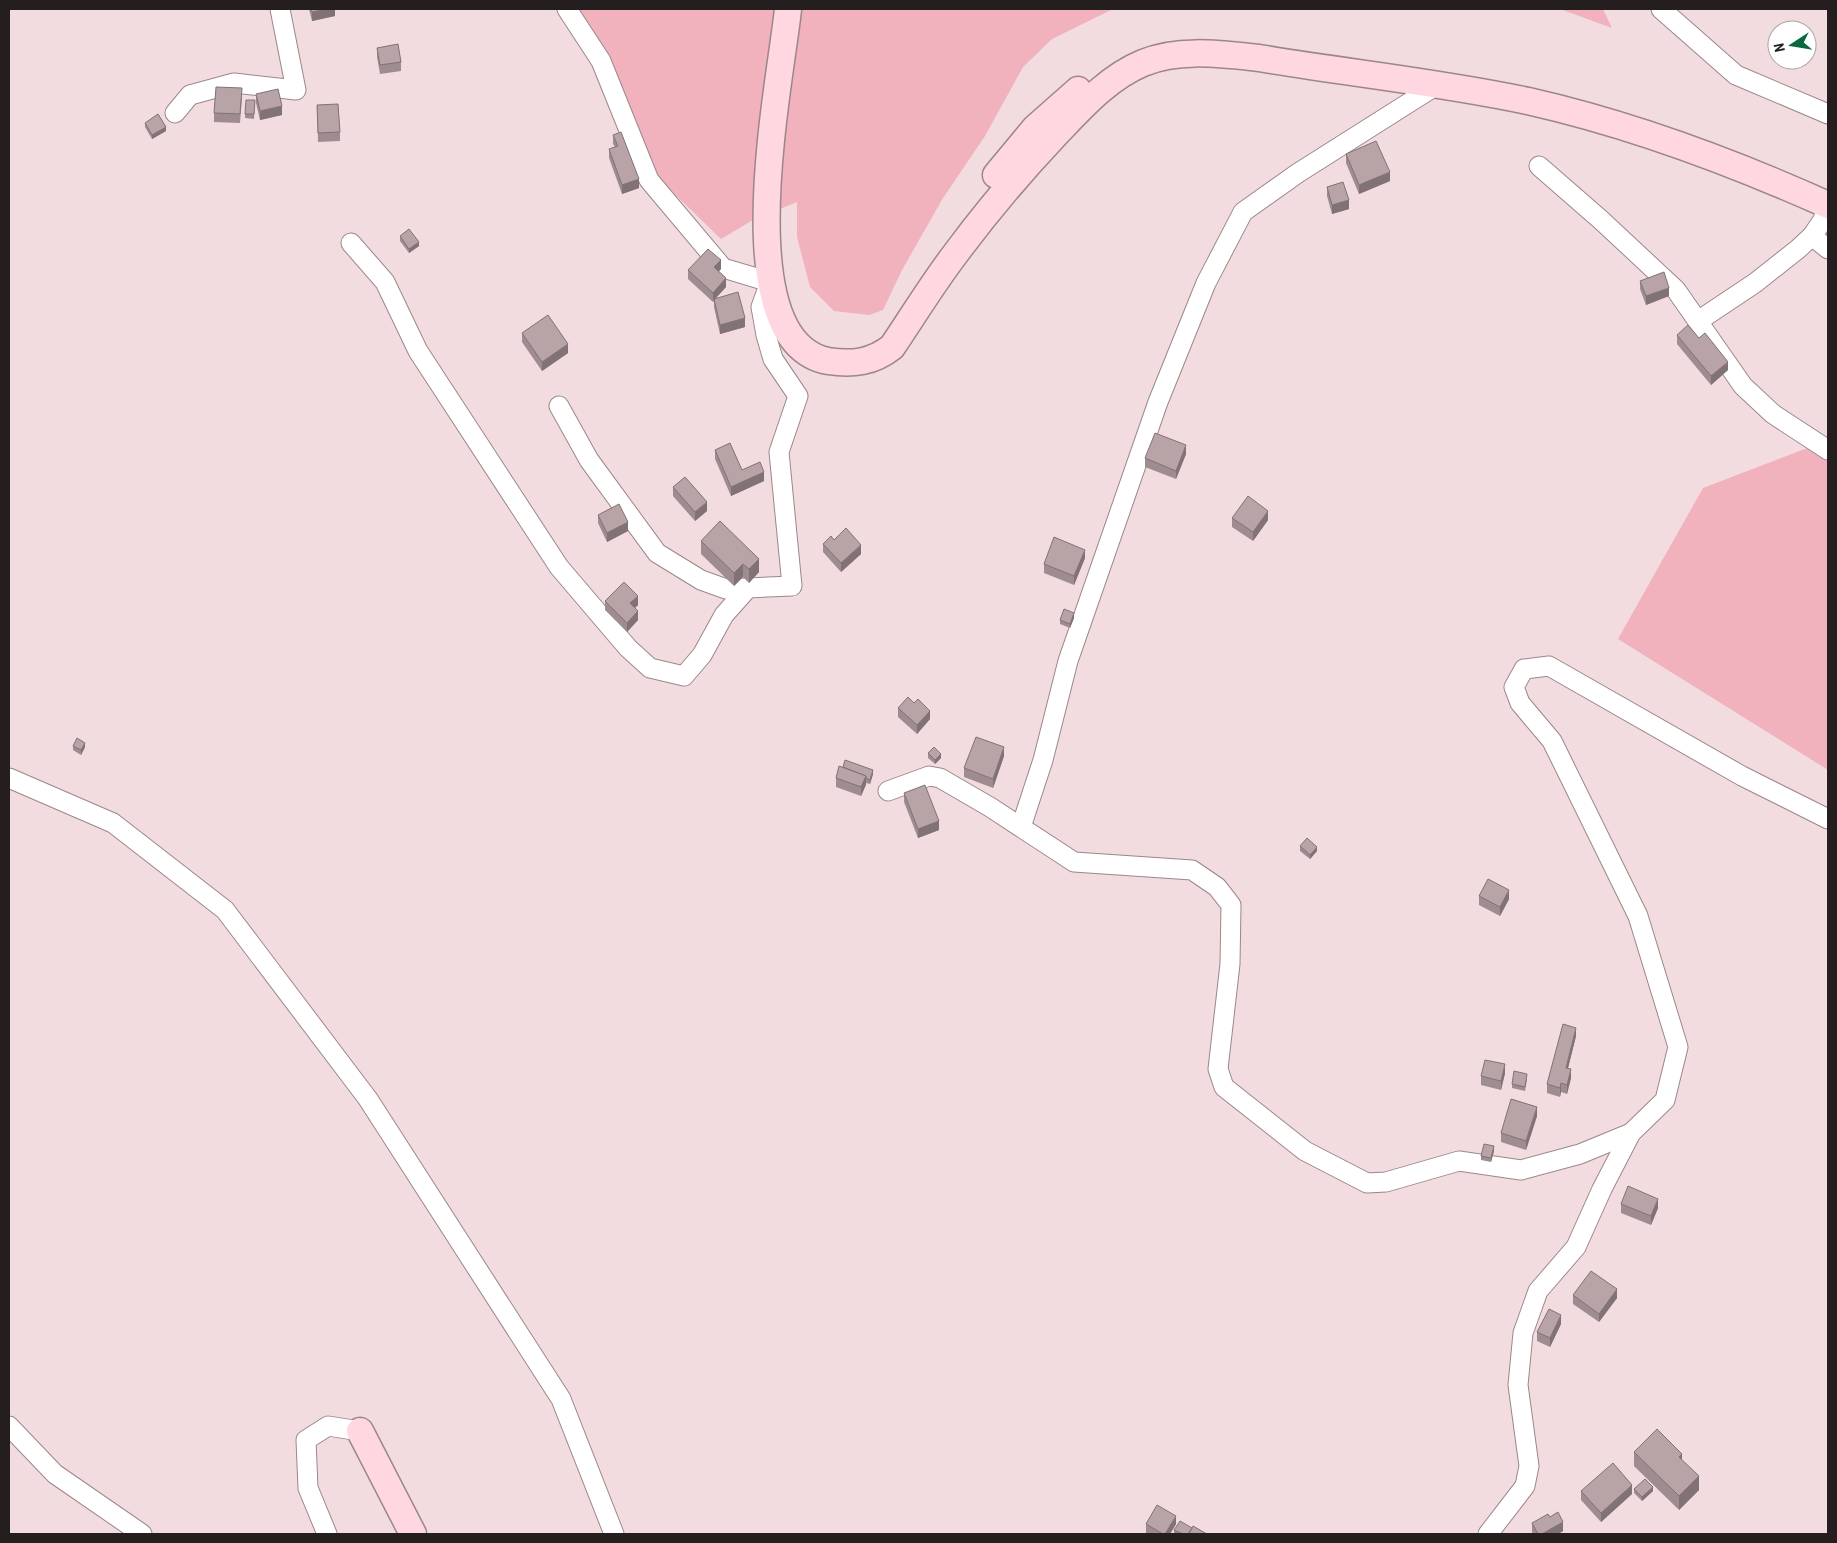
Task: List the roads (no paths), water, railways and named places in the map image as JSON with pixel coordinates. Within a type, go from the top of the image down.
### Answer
[{"type":"main road","points":[[788,9],[767,175],[767,229],[770,282],[783,322],[798,344],[810,354],[841,363],[860,362],[879,357],[892,347],[955,254],[1020,172],[1102,89],[1125,72],[1144,62],[1174,56],[1222,54],[1436,85],[1528,102],[1630,130],[1828,199]]},
{"type":"main road","points":[[802,9],[784,148],[781,256],[785,287],[797,324],[810,336],[824,344],[843,349],[859,349],[865,346],[888,325],[938,251],[1002,167],[1035,128],[1055,109],[1120,58],[1142,47],[1166,41],[1219,39],[1447,72],[1623,113],[1799,177],[1828,199]]},
{"type":"main road","points":[[360,1431],[413,1534]]},
{"type":"street","points":[[175,113],[190,95],[234,83],[296,90],[280,9]]},
{"type":"street","points":[[559,406],[589,460],[657,553],[701,580],[726,589],[792,586],[779,452],[798,396],[772,359],[766,335],[761,307],[770,282],[723,268],[649,180],[601,62],[567,9]]},
{"type":"street","points":[[1661,9],[1736,75],[1828,114]]},
{"type":"street","points":[[1021,827],[1043,760],[1068,661],[1158,402],[1206,283],[1243,212],[1298,172],[1436,85]]},
{"type":"street","points":[[1539,166],[1601,220],[1676,290],[1743,386],[1773,414],[1828,450]]},
{"type":"street","points":[[1698,320],[1755,283],[1812,236],[1823,220],[1828,199]]},
{"type":"street","points":[[1812,236],[1828,249]]},
{"type":"street","points":[[351,243],[385,282],[418,352],[558,567],[614,633],[650,668],[684,676],[702,655],[724,615],[747,589]]},
{"type":"street","points":[[1488,1534],[1525,1486],[1529,1466],[1518,1385],[1523,1333],[1538,1291],[1576,1247],[1602,1189],[1631,1133],[1665,1100],[1678,1047],[1638,916],[1552,741],[1520,703],[1514,687],[1524,669],[1549,666],[1742,776],[1828,819]]},
{"type":"street","points":[[888,791],[929,776],[940,778],[1021,827],[1074,862],[1192,870],[1217,887],[1231,906],[1230,964],[1218,1069],[1224,1088],[1305,1151],[1367,1183],[1386,1182],[1459,1161],[1520,1170],[1580,1154],[1631,1133]]},
{"type":"street","points":[[9,778],[113,822],[226,910],[368,1100],[561,1399],[614,1534]]},
{"type":"street","points":[[9,1426],[55,1474],[142,1534]]},
{"type":"street","points":[[327,1534],[308,1488],[306,1440],[328,1426],[360,1431]]}]
